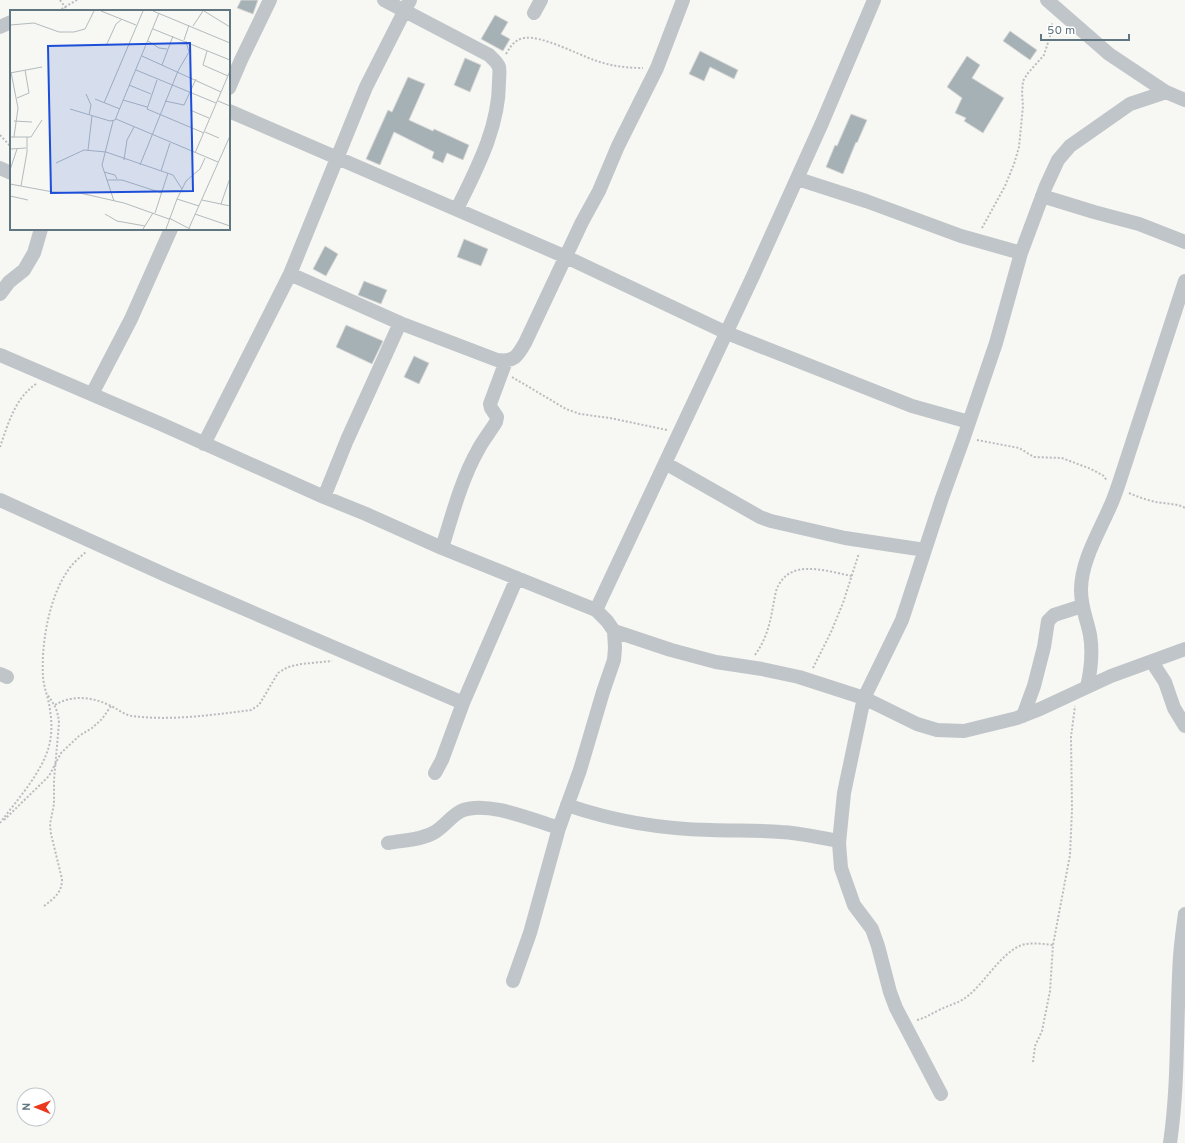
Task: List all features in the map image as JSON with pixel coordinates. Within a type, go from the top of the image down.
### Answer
[{"type":"street","points":[[230,86],[270,0]]},
{"type":"street","points":[[384,0],[407,5],[489,55],[494,59],[499,68],[499,87],[495,118],[488,141],[457,209]]},
{"type":"street","points":[[534,14],[541,0]]},
{"type":"street","points":[[442,548],[452,516],[477,451],[496,422],[496,415],[490,404],[504,366],[519,354],[656,68],[683,0]]},
{"type":"street","points":[[596,610],[798,179],[874,0]]},
{"type":"street","points":[[1050,4],[1109,54],[1166,92],[1185,100]]},
{"type":"street","points":[[204,444],[290,274],[366,87],[407,5]]},
{"type":"street","points":[[0,27],[10,22]]},
{"type":"street","points":[[940,1094],[903,1023],[890,992],[872,929],[854,906],[841,868],[839,841],[844,793],[864,698],[902,620],[996,343],[1021,253],[1042,196],[1058,160],[1070,146],[1130,104],[1166,92]]},
{"type":"street","points":[[230,111],[566,256],[727,333],[912,406],[969,422]]},
{"type":"street","points":[[0,168],[10,173]]},
{"type":"street","points":[[798,179],[866,201],[975,240],[1021,253]]},
{"type":"street","points":[[1042,196],[1139,224],[1185,242]]},
{"type":"street","points":[[0,294],[9,282],[24,270],[34,253],[41,230]]},
{"type":"street","points":[[92,394],[131,319],[171,230]]},
{"type":"street","points":[[290,274],[400,323],[497,360],[504,366]]},
{"type":"street","points":[[1082,689],[1092,668],[1092,647],[1082,606],[1081,589],[1085,568],[1101,524],[1118,488],[1185,281]]},
{"type":"street","points":[[324,497],[347,440],[400,323]]},
{"type":"street","points":[[0,355],[442,548],[596,610],[607,621],[614,631],[614,660],[580,770],[559,828],[530,933],[513,981]]},
{"type":"street","points":[[666,463],[760,517],[863,541],[925,550]]},
{"type":"street","points":[[0,500],[168,576],[463,703]]},
{"type":"street","points":[[435,773],[442,760],[463,703],[518,578]]},
{"type":"street","points":[[1023,716],[1034,686],[1044,647],[1048,622],[1054,615],[1082,606]]},
{"type":"street","points":[[614,631],[671,650],[716,662],[747,666],[807,679],[864,698],[917,724],[937,730],[964,731],[1023,716],[1111,676],[1185,649]]},
{"type":"street","points":[[1152,662],[1165,682],[1174,708],[1185,726]]},
{"type":"street","points":[[567,805],[592,814],[649,825],[710,830],[783,832],[839,841]]},
{"type":"street","points":[[388,843],[424,837],[437,831],[462,810],[478,807],[506,811],[559,828]]},
{"type":"street","points":[[1170,1143],[1173,1125],[1177,1054],[1180,956],[1185,914]]},
{"type":"path","points":[[60,0],[67,10]]},
{"type":"path","points":[[60,10],[77,0]]},
{"type":"path","points":[[975,240],[996,200],[1006,186],[1014,164],[1019,147],[1023,106],[1023,81],[1044,55],[1052,30],[1050,4]]},
{"type":"path","points":[[499,68],[513,42],[523,38],[530,38],[544,41],[595,61],[615,66],[656,68]]},
{"type":"path","points":[[0,135],[10,146]]},
{"type":"path","points":[[504,366],[566,409],[573,412],[610,418],[680,433]]},
{"type":"path","points":[[0,447],[13,414],[23,396],[29,389],[47,376]]},
{"type":"path","points":[[964,437],[1019,448],[1034,458],[1062,458],[1077,463],[1104,476],[1109,483],[1125,492],[1156,502],[1183,506],[1185,508]]},
{"type":"path","points":[[807,679],[831,632],[843,603],[863,541]]},
{"type":"path","points":[[0,824],[32,780],[43,762],[49,747],[52,731],[50,710],[43,677],[46,633],[49,616],[61,581],[69,568],[95,543]]},
{"type":"path","points":[[747,666],[763,644],[776,591],[785,576],[793,571],[802,569],[820,570],[852,576]]},
{"type":"path","points":[[55,705],[71,698],[84,698],[99,701],[130,716],[160,718],[180,718],[251,710],[259,705],[278,673],[288,667],[332,661]]},
{"type":"path","points":[[1033,1062],[1035,1046],[1042,1031],[1050,991],[1053,945],[1070,855],[1072,809],[1071,737],[1082,689]]},
{"type":"path","points":[[44,906],[60,891],[62,885],[50,829],[50,818],[54,804],[55,764],[60,723],[59,713],[55,705],[46,694]]},
{"type":"path","points":[[0,824],[49,776],[62,753],[70,744],[102,719],[111,706]]},
{"type":"path","points":[[903,1023],[926,1018],[969,995],[998,964],[1018,947],[1029,943],[1053,945]]},
{"type":"building","points":[[241,0],[258,0],[253,14],[237,8]]},
{"type":"building","points":[[495,15],[508,22],[501,34],[510,39],[503,51],[481,39]]},
{"type":"building","points":[[1010,31],[1037,50],[1030,60],[1003,41]]},
{"type":"building","points":[[700,51],[738,70],[734,79],[710,67],[704,81],[689,74]]},
{"type":"building","points":[[967,56],[980,65],[972,78],[1004,98],[983,133],[964,121],[966,118],[955,113],[962,98],[947,87]]},
{"type":"building","points":[[465,58],[481,65],[470,92],[454,85]]},
{"type":"building","points":[[408,77],[425,84],[409,120],[433,131],[434,129],[469,145],[463,160],[447,153],[443,163],[432,158],[434,152],[394,132],[380,165],[366,159],[388,110],[392,112]]},
{"type":"building","points":[[851,114],[867,120],[843,174],[826,167],[835,145],[837,146]]},
{"type":"building","points":[[464,239],[488,249],[481,266],[457,257]]},
{"type":"building","points":[[325,246],[338,254],[326,276],[313,269]]},
{"type":"building","points":[[364,281],[387,290],[381,304],[358,295]]},
{"type":"building","points":[[346,325],[383,341],[372,364],[336,347]]},
{"type":"building","points":[[414,356],[429,363],[419,384],[404,377]]}]
